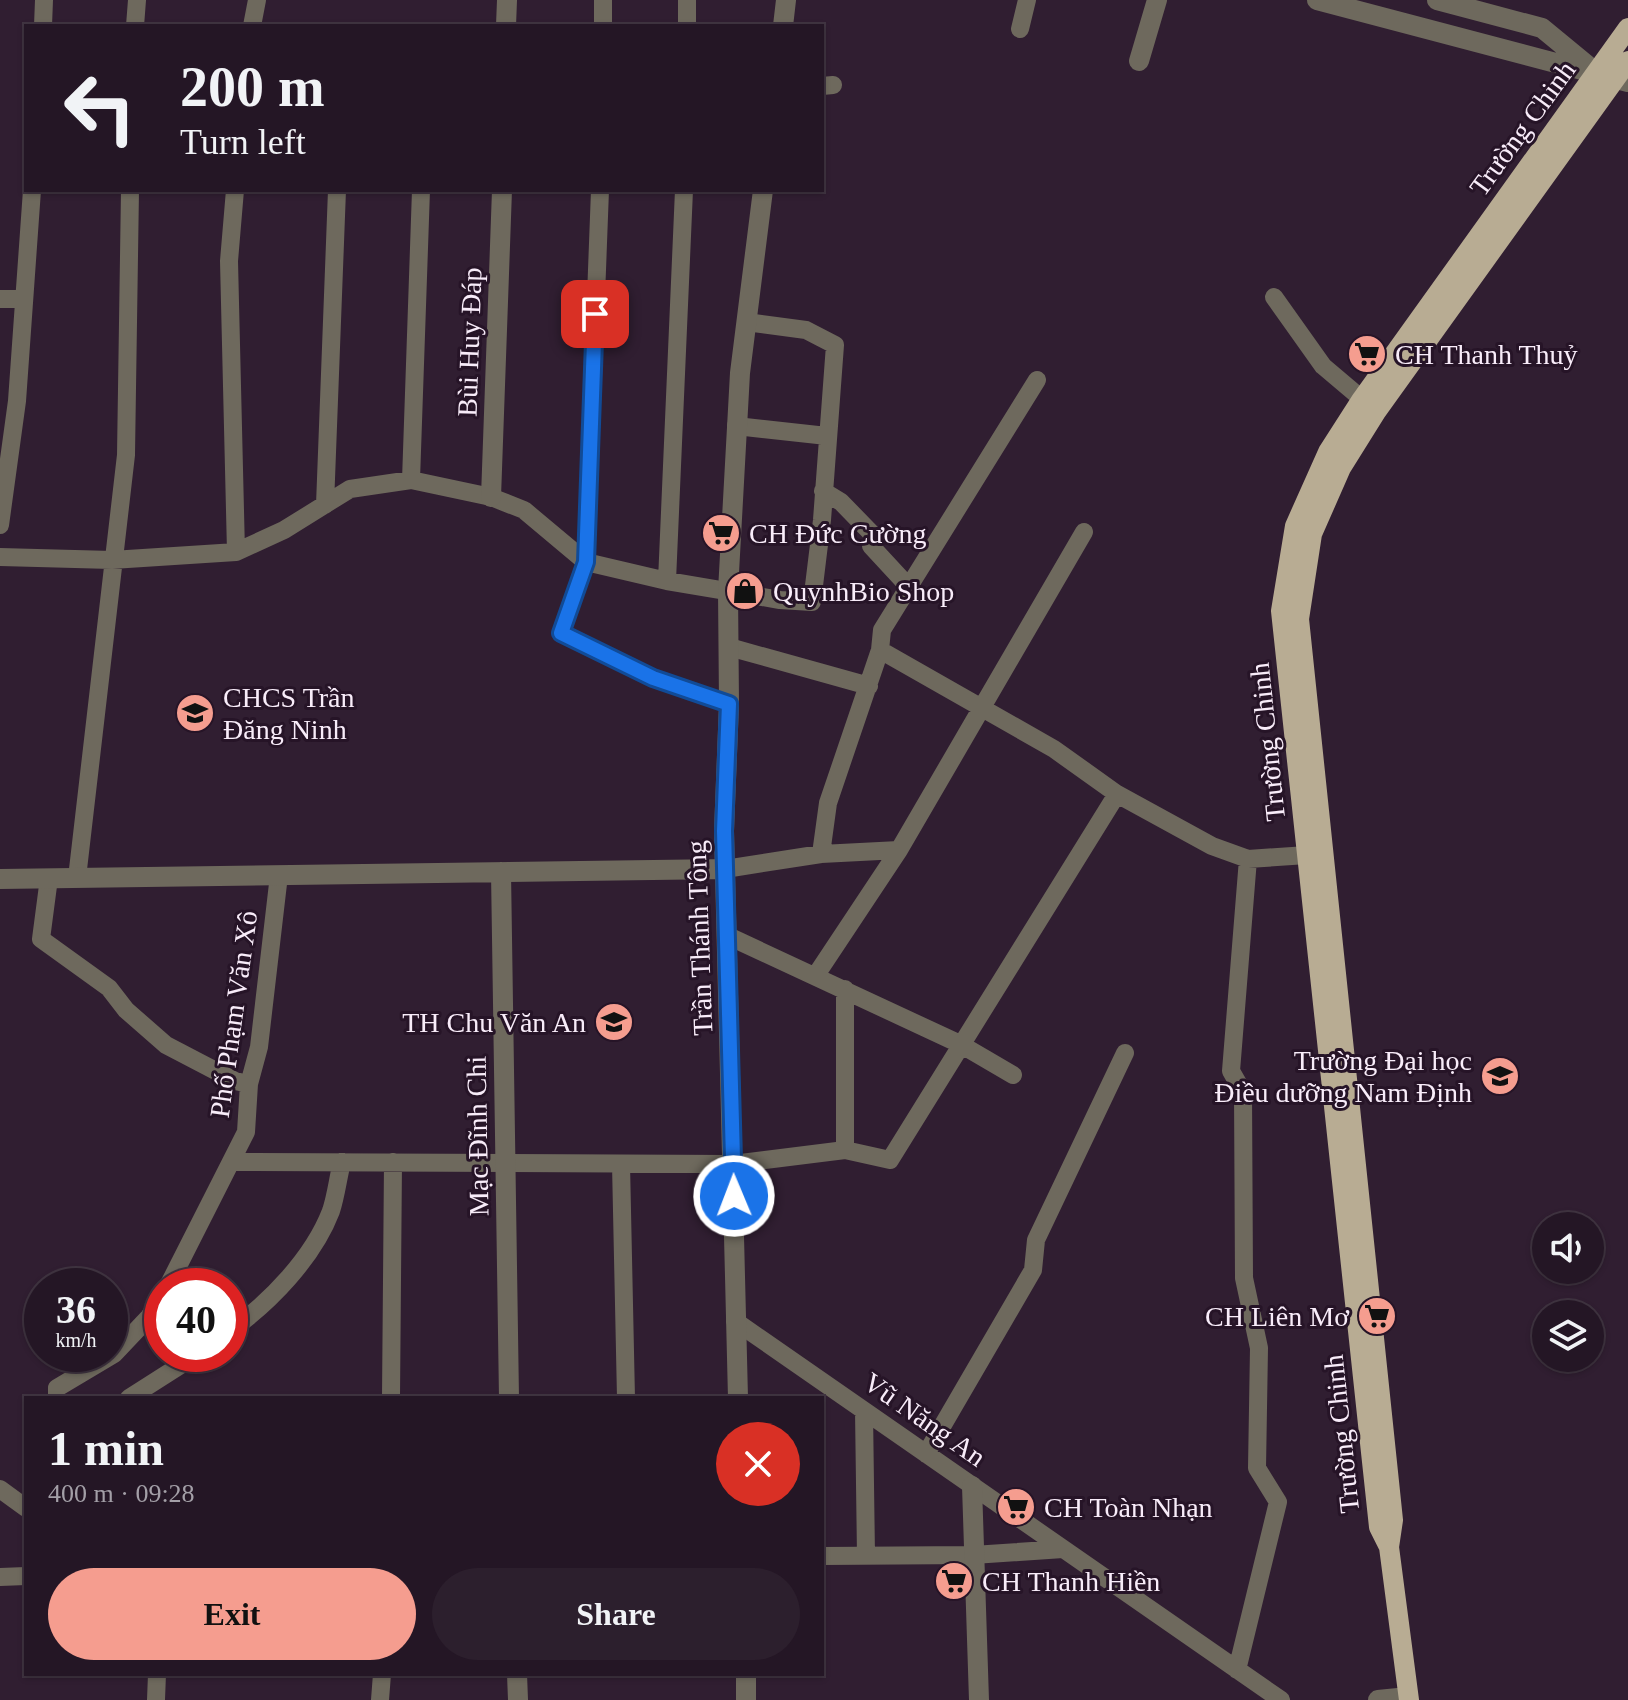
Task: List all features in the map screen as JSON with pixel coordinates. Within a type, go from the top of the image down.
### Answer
[{"type":"main road","name":"Trường Chinh","points":[[1408,1699],[1389,1547],[1393,1520],[1299,619],[1312,534],[1341,468],[1376,412],[1613,78],[1628,28]]},
{"type":"main road","name":"Trường Chinh","points":[[1389,1547],[1379,1527],[1281,611],[1295,526],[1328,452],[1362,399],[1628,61]]},
{"type":"street","points":[[43,24],[44,0]]},
{"type":"street","points":[[135,24],[137,0]]},
{"type":"street","points":[[252,24],[257,0]]},
{"type":"street","points":[[506,24],[507,0]]},
{"type":"street","points":[[603,0],[603,24]]},
{"type":"street","points":[[687,0],[687,24]]},
{"type":"street","points":[[783,24],[786,0]]},
{"type":"street","points":[[1020,29],[1027,0]]},
{"type":"street","points":[[1139,61],[1157,0]]},
{"type":"street","points":[[1317,0],[1613,78]]},
{"type":"street","points":[[1437,0],[1542,28],[1613,78]]},
{"type":"street","points":[[0,525],[17,401],[32,192]]},
{"type":"street","points":[[77,878],[126,455],[130,192]]},
{"type":"street","points":[[235,192],[229,261],[236,552]]},
{"type":"street","points":[[325,505],[337,192]]},
{"type":"street","points":[[411,480],[421,192]]},
{"type":"street","name":"Bùi Huy Đáp","points":[[491,497],[502,192]]},
{"type":"street","points":[[600,192],[586,562],[561,633],[653,678],[729,704]]},
{"type":"street","points":[[667,581],[684,192]]},
{"type":"street","name":"Trần Thánh Tông","points":[[738,1396],[724,831],[729,704],[728,591],[736,426],[763,192]]},
{"type":"street","points":[[1274,297],[1323,366],[1362,399]]},
{"type":"street","points":[[0,299],[24,299]]},
{"type":"street","points":[[0,557],[112,560],[236,552],[284,530],[350,489],[411,480],[491,497],[524,510],[586,562],[667,581],[780,600],[812,602],[835,345],[806,330],[746,322]]},
{"type":"street","points":[[821,854],[828,803],[869,686],[880,650],[882,630],[1037,380]]},
{"type":"street","points":[[736,426],[827,436]]},
{"type":"street","points":[[823,491],[841,502],[877,539],[871,546],[908,586]]},
{"type":"street","points":[[816,975],[899,850],[1084,532]]},
{"type":"street","points":[[729,647],[869,686]]},
{"type":"street","points":[[880,650],[1054,749],[1117,794],[1212,846],[1248,859],[1307,855]]},
{"type":"street","points":[[231,1162],[733,1164],[845,1150],[890,1160],[1117,794]]},
{"type":"street","points":[[0,879],[725,869],[821,854],[899,850]]},
{"type":"street","points":[[1237,1670],[1278,1502],[1257,1468],[1259,1348],[1244,1278],[1243,1092],[1231,1071],[1248,859]]},
{"type":"street","name":"Mạc Đĩnh Chi","points":[[501,872],[509,1396]]},
{"type":"street","name":"Phố Phạm Văn Xô","points":[[177,1268],[246,1132],[249,1084],[259,1047],[279,875]]},
{"type":"street","points":[[49,878],[41,939],[109,988],[126,1010],[166,1045],[235,1081],[249,1084]]},
{"type":"street","points":[[728,936],[960,1044],[1013,1075]]},
{"type":"street","points":[[845,989],[845,1150]]},
{"type":"street","points":[[926,1454],[1033,1270],[1036,1240],[1125,1053]]},
{"type":"street","points":[[248,1318],[284,1284],[317,1238],[331,1211],[342,1162]]},
{"type":"street","points":[[391,1396],[393,1162]]},
{"type":"street","points":[[621,1164],[626,1396]]},
{"type":"street","name":"Vũ Năng An","points":[[735,1321],[1281,1700]]},
{"type":"street","points":[[57,1396],[57,1388],[114,1354],[144,1322]]},
{"type":"street","points":[[132,1396],[170,1372]]},
{"type":"street","points":[[864,1411],[866,1556]]},
{"type":"street","points":[[972,1486],[979,1700]]},
{"type":"street","points":[[824,1556],[973,1555],[1063,1549]]},
{"type":"street","points":[[0,1577],[24,1576]]},
{"type":"street","points":[[156,1700],[157,1676]]},
{"type":"street","points":[[380,1700],[382,1676]]},
{"type":"street","points":[[517,1676],[518,1700]]},
{"type":"street","points":[[746,1676],[746,1700]]},
{"type":"street","points":[[1378,1700],[1408,1699]]},
{"type":"place","name":"CH Thanh Thuỷ","points":[[1367,354]]},
{"type":"place","name":"CH Đức Cường","points":[[721,533]]},
{"type":"place","name":"QuynhBio Shop","points":[[745,591]]},
{"type":"place","name":"CHCS Trần Đăng Ninh","points":[[195,713]]},
{"type":"place","name":"TH Chu Văn An","points":[[614,1022]]},
{"type":"place","name":"Trường Đại học Điều dưỡng Nam Định","points":[[1500,1076]]},
{"type":"place","name":"CH Liên Mơ","points":[[1377,1316]]},
{"type":"place","name":"CH Toàn Nhạn","points":[[1016,1507]]},
{"type":"place","name":"CH Thanh Hiền","points":[[954,1581]]},
{"type":"route","points":[[595,314],[586,562],[561,633],[653,678],[729,704],[724,831],[734,1196]]}]
